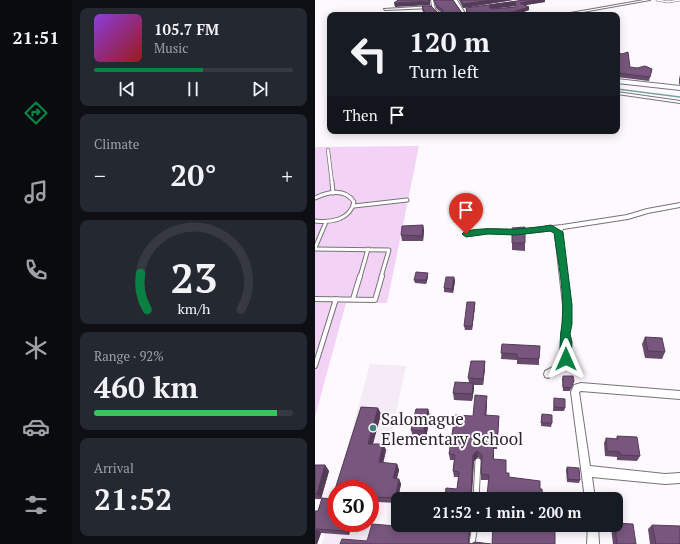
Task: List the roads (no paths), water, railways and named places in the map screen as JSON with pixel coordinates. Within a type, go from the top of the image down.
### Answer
[{"type":"street","points":[[431,0],[433,7],[438,12]]},
{"type":"street","points":[[455,0],[462,12]]},
{"type":"street","points":[[579,12],[649,0]]},
{"type":"street","points":[[385,9],[433,7]]},
{"type":"street","points":[[464,12],[468,9]]},
{"type":"street","points":[[620,81],[680,88]]},
{"type":"street","points":[[620,93],[680,102]]},
{"type":"street","points":[[466,234],[488,231],[516,232],[551,228],[560,229],[628,217],[647,210],[680,205]]},
{"type":"street","points":[[548,374],[564,365],[566,359],[567,342],[565,334],[567,324],[567,305],[560,229]]},
{"type":"street","points":[[589,492],[575,392],[577,388],[581,387],[680,395]]},
{"type":"street","points":[[586,471],[665,479],[680,478]]},
{"type":"street","points":[[593,532],[593,544]]},
{"type":"lane","points":[[657,0],[668,2],[680,0]]},
{"type":"lane","points":[[328,150],[333,193]]},
{"type":"lane","points":[[315,198],[333,193],[343,194],[350,197],[354,202],[354,206],[350,212],[342,218],[326,222],[315,221]]},
{"type":"lane","points":[[354,206],[407,200]]},
{"type":"lane","points":[[315,299],[375,300],[389,250],[315,249],[326,222]]},
{"type":"lane","points":[[353,299],[368,249]]},
{"type":"lane","points":[[315,366],[336,299]]},
{"type":"lane","points":[[476,492],[478,461]]},
{"type":"lane","points":[[472,544],[474,532]]},
{"type":"waterway","points":[[620,89],[680,97]]},
{"type":"place","name":"Salomague Elementary School","points":[[373,428]]}]
